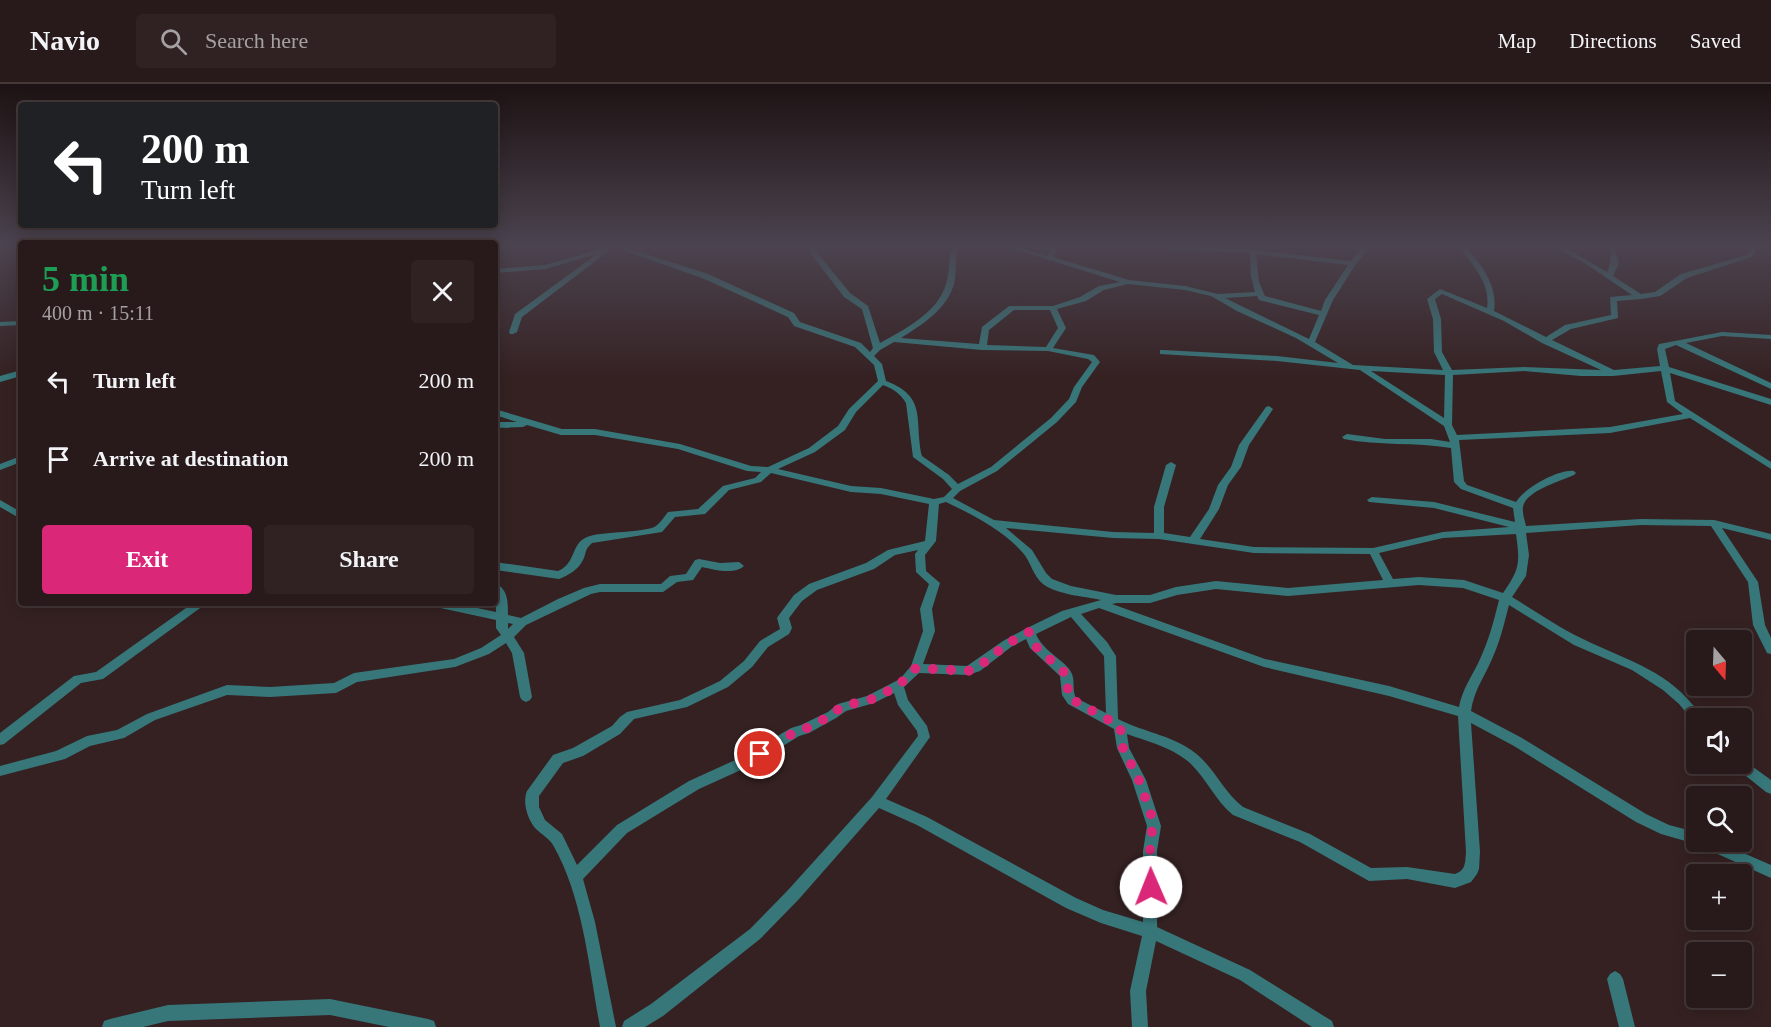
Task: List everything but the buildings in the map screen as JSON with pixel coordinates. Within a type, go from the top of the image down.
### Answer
[{"type":"street","points":[[513,332],[518,316],[554,290]]},
{"type":"street","points":[[736,290],[791,315],[797,324],[851,341],[874,351]]},
{"type":"street","points":[[843,290],[865,308],[882,382]]},
{"type":"street","points":[[874,351],[925,318],[941,302],[947,290]]},
{"type":"street","points":[[982,348],[985,329],[1001,318],[1008,309],[1053,308],[1083,299],[1099,290]]},
{"type":"street","points":[[1193,290],[1218,296],[1258,294],[1275,302],[1323,314]]},
{"type":"street","points":[[1257,290],[1258,294]]},
{"type":"street","points":[[1311,343],[1323,314],[1337,290]]},
{"type":"street","points":[[1489,290],[1492,299],[1490,312]]},
{"type":"street","points":[[1630,290],[1641,297]]},
{"type":"street","points":[[1545,341],[1568,327],[1615,316],[1613,299],[1641,297],[1657,294],[1663,290]]},
{"type":"street","points":[[1518,506],[1460,485],[1455,442],[1448,425],[1449,373],[1438,352],[1437,318],[1431,299],[1442,291],[1613,372]]},
{"type":"street","points":[[1218,296],[1311,343],[1351,367]]},
{"type":"street","points":[[1048,350],[1062,328],[1053,308]]},
{"type":"street","points":[[0,324],[18,323]]},
{"type":"street","points":[[1771,337],[1722,334],[1662,346],[1663,368],[1671,402],[1771,466]]},
{"type":"street","points":[[575,877],[622,829],[694,785],[749,760],[795,732],[832,715],[842,706],[870,700],[898,686],[916,668],[928,631],[927,609],[935,583],[921,572],[920,554],[929,544],[940,501],[998,467],[1054,420],[1073,400],[1078,387],[1096,362],[1091,357],[1048,350],[982,348],[892,339]]},
{"type":"street","points":[[1678,343],[1715,358],[1771,386]]},
{"type":"street","points":[[1163,352],[1215,357],[1301,360],[1363,369],[1449,373],[1524,369],[1581,373],[1663,368],[1771,402]]},
{"type":"street","points":[[1363,369],[1448,425]]},
{"type":"street","points":[[0,379],[18,374]]},
{"type":"street","points":[[882,382],[896,385],[905,391],[915,418],[918,457],[946,477],[957,489]]},
{"type":"street","points":[[498,566],[564,573],[576,562],[583,543],[589,540],[655,531],[672,514],[701,512],[726,489],[758,480],[769,470],[812,450],[842,428],[852,411],[882,382]]},
{"type":"street","points":[[1193,541],[1214,509],[1223,485],[1236,467],[1244,445],[1269,409]]},
{"type":"street","points":[[498,413],[561,432],[595,432],[680,447],[750,469],[769,470],[851,489],[881,491],[940,501],[991,523],[1028,551],[1041,576],[1053,585],[1117,599]]},
{"type":"street","points":[[1347,438],[1385,442],[1455,442],[1610,430],[1690,415]]},
{"type":"street","points":[[498,425],[529,424]]},
{"type":"street","points":[[0,467],[18,460]]},
{"type":"street","points":[[1159,536],[1159,507],[1171,465]]},
{"type":"street","points":[[1029,632],[1034,645],[1066,674],[1069,698],[1116,724],[1179,748],[1196,761],[1229,804],[1238,811],[1305,838],[1362,872],[1377,876],[1419,874],[1455,880],[1466,877],[1472,869],[1473,852],[1464,713],[1467,696],[1495,637],[1505,598],[1521,576],[1524,555],[1518,506],[1522,497],[1530,490],[1571,473]]},
{"type":"street","points":[[1372,500],[1434,505],[1520,528]]},
{"type":"street","points":[[0,503],[18,513]]},
{"type":"street","points":[[991,523],[1159,536],[1254,550],[1373,551],[1443,535],[1520,528],[1641,522],[1714,524],[1771,537]]},
{"type":"street","points":[[1714,524],[1753,582],[1759,625],[1771,650]]},
{"type":"street","points":[[608,1027],[588,921],[575,877],[557,838],[540,824],[532,807],[532,795],[537,785],[558,759],[578,752],[616,730],[631,715],[683,704],[724,684],[748,664],[764,644],[785,631],[783,618],[803,593],[836,577],[870,566],[892,552],[929,544]]},
{"type":"street","points":[[1373,551],[1390,584]]},
{"type":"street","points":[[0,771],[60,754],[87,741],[120,734],[151,717],[227,690],[270,692],[336,688],[354,678],[455,663],[485,651],[507,637],[522,622],[595,589],[663,588],[674,579],[689,577],[699,563],[720,567],[739,566]]},
{"type":"street","points":[[916,668],[968,671],[976,669],[1007,644],[1029,632],[1072,612],[1117,599],[1150,598],[1176,591],[1216,585],[1288,592],[1419,581],[1464,584],[1505,598],[1578,642],[1636,667],[1683,701],[1689,708]]},
{"type":"street","points":[[498,591],[502,596],[503,632],[518,653],[526,697]]},
{"type":"street","points":[[1098,604],[1264,663],[1389,691],[1464,713],[1518,742],[1641,818],[1665,830],[1686,835]]},
{"type":"street","points":[[0,740],[78,679],[99,676],[197,606]]},
{"type":"street","points":[[449,606],[522,622]]},
{"type":"street","points":[[1072,612],[1110,656],[1111,698],[1116,724],[1123,748],[1139,780],[1153,820],[1150,930],[1138,991],[1140,1027]]},
{"type":"street","points":[[630,1027],[700,978],[755,934],[877,801],[924,737],[923,730],[903,702],[898,686]]},
{"type":"street","points":[[1752,772],[1771,788]]},
{"type":"street","points":[[877,801],[922,821],[1071,903],[1101,916],[1150,930],[1245,975],[1326,1027]]},
{"type":"street","points":[[1727,852],[1771,872]]},
{"type":"street","points":[[1615,980],[1627,1027]]},
{"type":"street","points":[[110,1027],[168,1013],[330,1007],[428,1027]]},
{"type":"route","points":[[760,754],[795,732],[832,715],[842,706],[865,702],[898,686],[916,668],[954,672],[976,669],[1007,644],[1029,632],[1034,645],[1066,674],[1069,698],[1120,726],[1123,748],[1139,780],[1153,820],[1150,851],[1151,887]]}]
